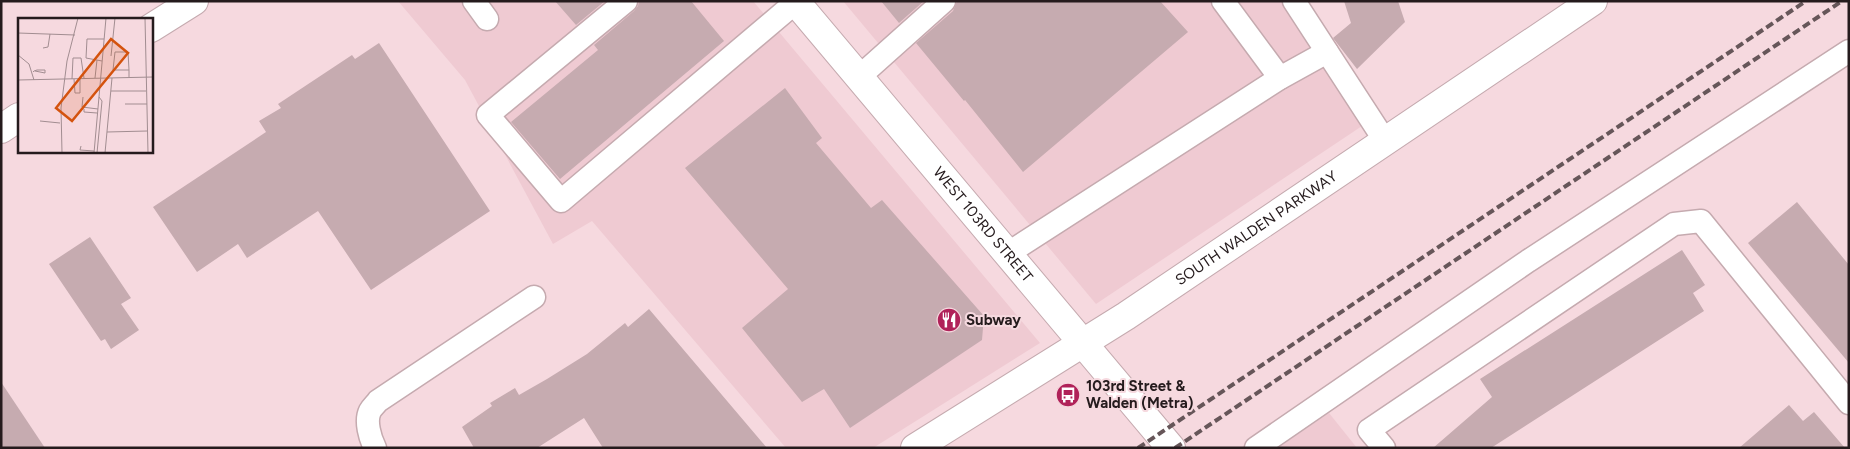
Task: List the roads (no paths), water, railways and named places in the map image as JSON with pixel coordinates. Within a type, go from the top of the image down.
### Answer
[{"type":"street","points":[[152,27],[194,1]]},
{"type":"street","name":"SOUTH WALDEN PARKWAY","points":[[915,448],[1083,343],[1593,1]]},
{"type":"street","name":"WEST 103RD STREET","points":[[795,2],[1171,448]]},
{"type":"street","points":[[1,130],[18,118]]},
{"type":"lane","points":[[626,1],[488,115],[561,201],[795,2]]},
{"type":"lane","points":[[859,77],[944,1]]},
{"type":"lane","points":[[1224,1],[1280,78]]},
{"type":"lane","points":[[1294,1],[1385,141]]},
{"type":"lane","points":[[1256,448],[1528,261],[1849,51]]},
{"type":"lane","points":[[1007,254],[1280,78],[1327,52]]},
{"type":"lane","points":[[1384,448],[1369,430],[1674,224],[1701,221],[1849,403]]},
{"type":"lane","points":[[375,448],[371,440],[368,423],[370,411],[378,401],[534,297]]},
{"type":"railway","points":[[1138,448],[1806,1]]},
{"type":"railway","points":[[1175,448],[1842,1]]},
{"type":"place","name":"Subway","points":[[949,320]]},
{"type":"place","name":"103rd Street & Walden (Metra)","points":[[1068,395]]}]
